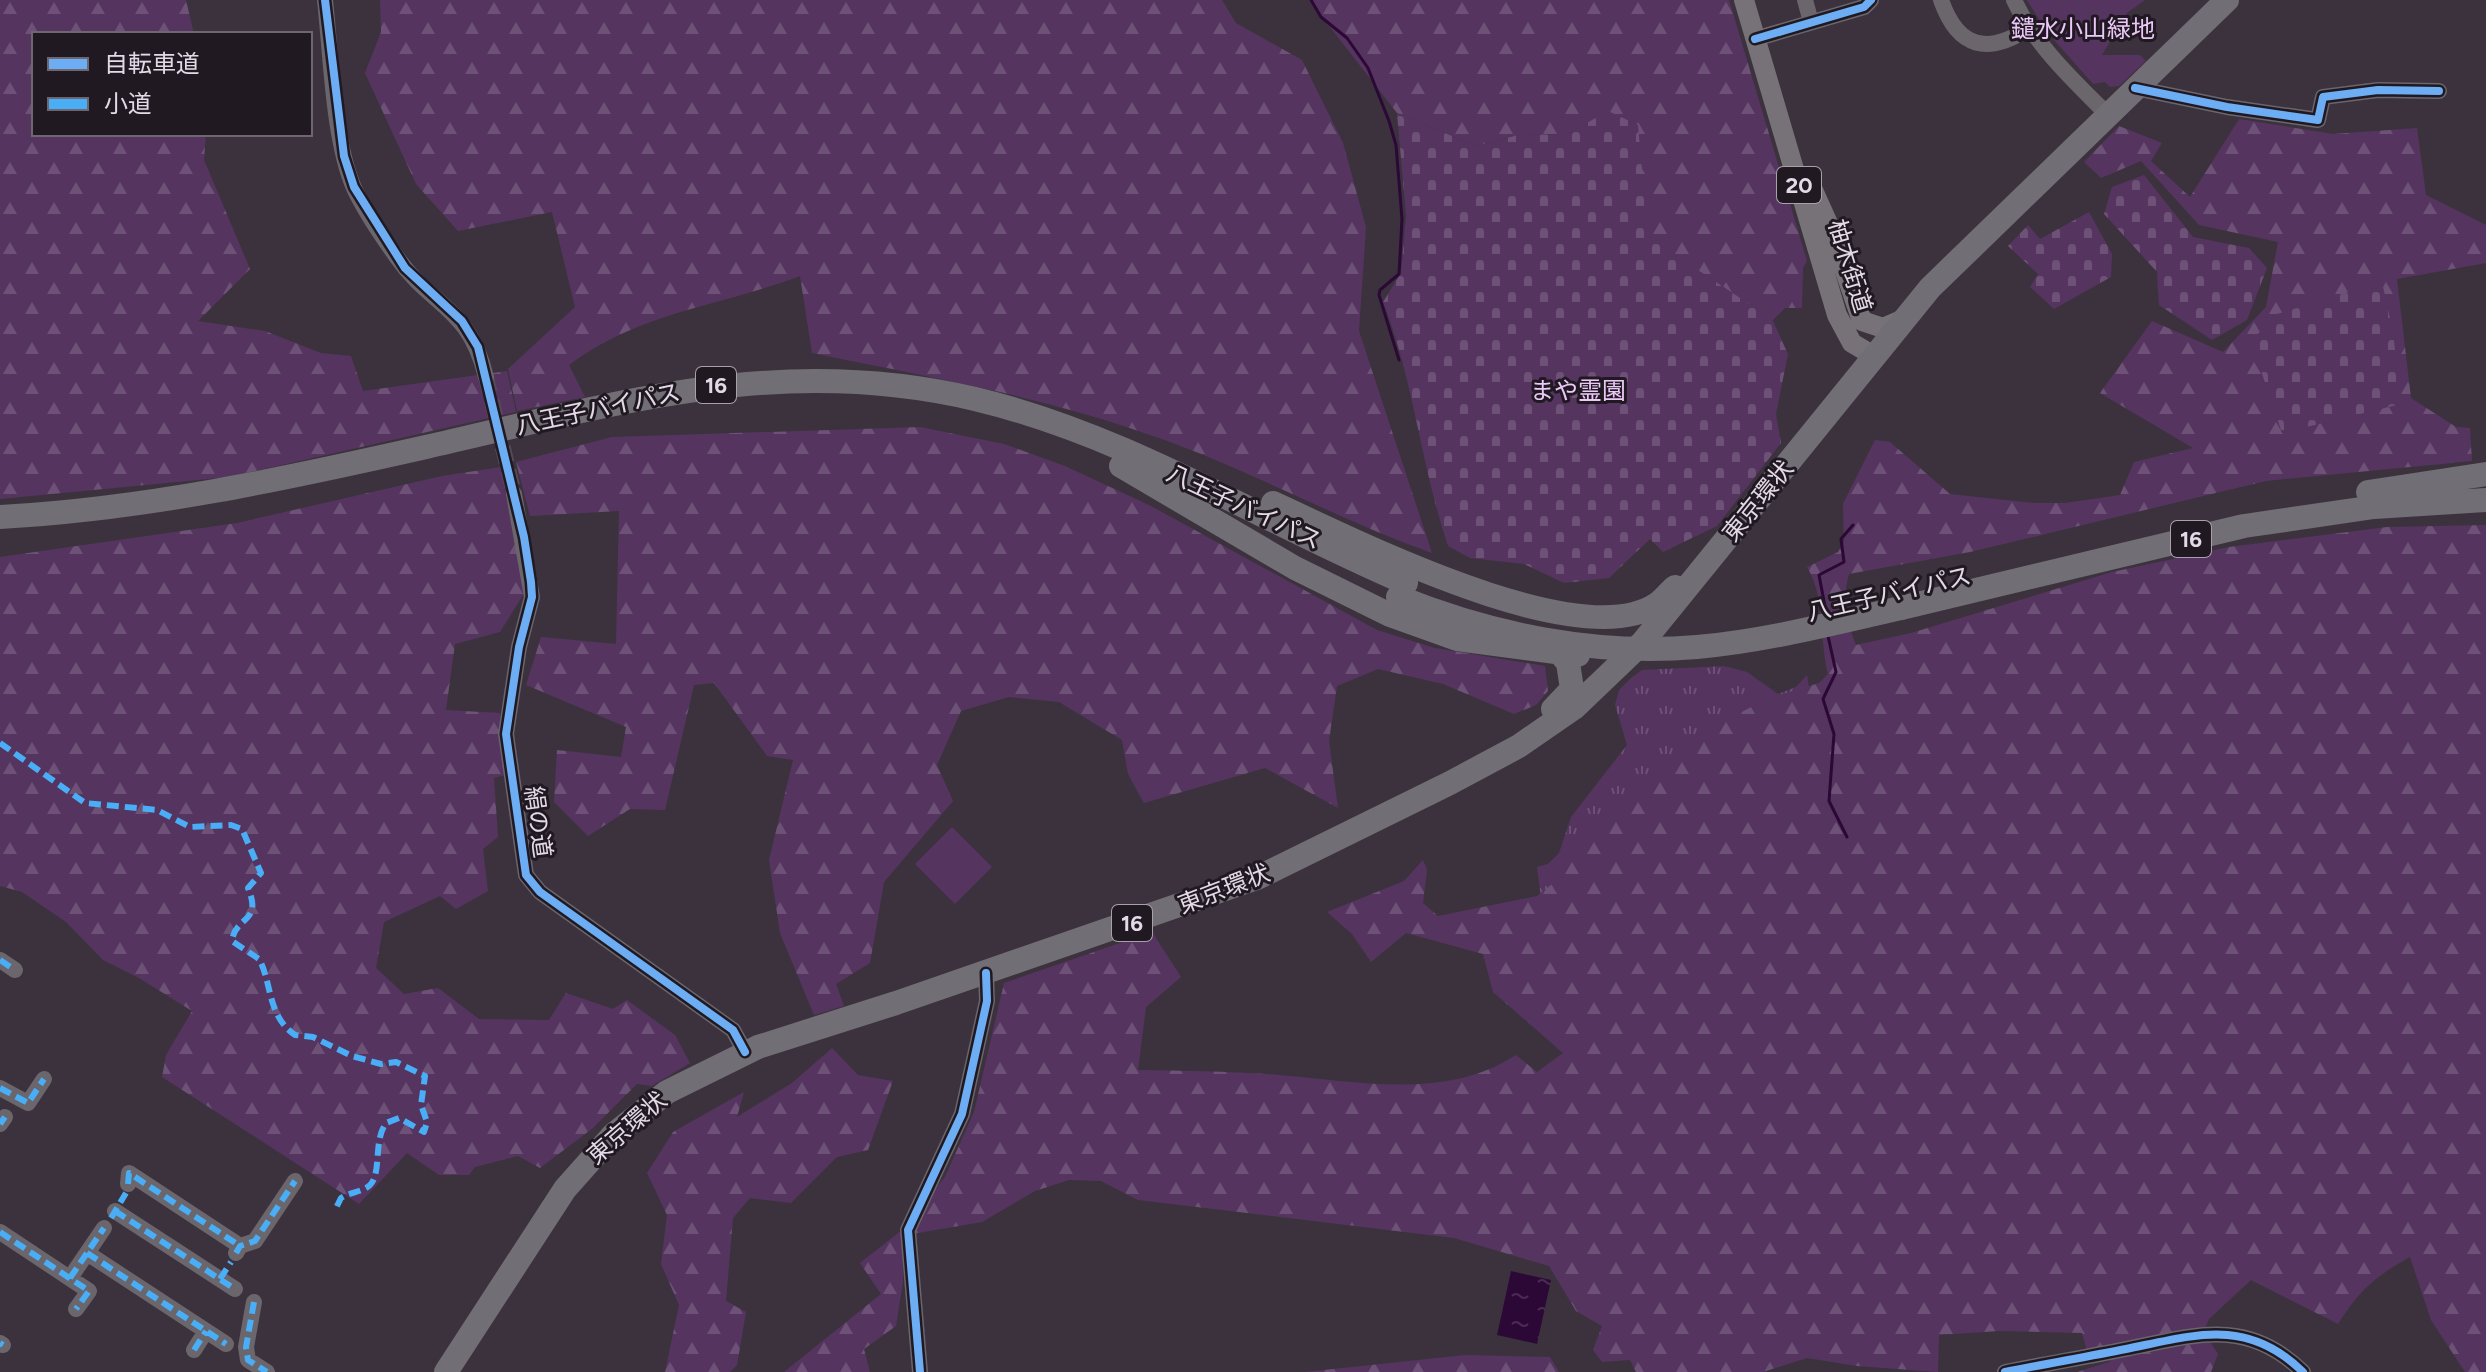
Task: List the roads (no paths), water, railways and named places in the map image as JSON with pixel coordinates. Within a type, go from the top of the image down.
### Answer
[{"type":"highway","name":"16","points":[[1874,356],[1945,274],[2227,0]]},
{"type":"highway","name":"東京環状","points":[[446,1372],[565,1189],[592,1156],[667,1092],[745,1052],[986,973],[1257,878],[1519,746],[1574,708],[1636,650],[1874,356]]},
{"type":"highway","name":"八王子バイパス","points":[[1,525],[241,489],[696,387],[778,380],[866,382],[973,399],[1074,430],[1146,460],[1402,590]]},
{"type":"highway","name":"八王子バイパス","points":[[1,525],[115,524],[200,512],[646,413],[745,398],[833,396],[918,405],[1016,426],[1121,466],[1402,590],[1538,623],[1663,632],[1754,624],[1902,599],[2244,526],[2374,507],[2486,500]]},
{"type":"highway","name":"16","points":[[1146,460],[1256,495],[1396,559],[1507,600],[1548,610],[1601,615],[1640,610],[1657,604],[1701,571]]},
{"type":"highway","name":"16","points":[[1121,466],[1295,568],[1390,615],[1457,639],[1560,653],[1636,650]]},
{"type":"highway","name":"16","points":[[2368,492],[2486,474]]},
{"type":"highway","name":"八王子バイパス","points":[[1902,599],[2240,511],[2368,492],[2486,485]]},
{"type":"highway","name":"16","points":[[2244,526],[2372,515],[2486,511]]},
{"type":"highway","points":[[1601,615],[1624,621],[1634,628],[1636,650]]},
{"type":"highway","name":"16","points":[[1519,746],[1572,689],[1568,663],[1560,653]]},
{"type":"main road","name":"柚木街道","points":[[1744,0],[1761,37],[1813,190],[1850,322],[1874,356]]},
{"type":"main road","name":"柚木街道","points":[[1756,0],[1761,37],[1841,327],[1858,349],[1874,356]]},
{"type":"main road","name":"20","points":[[1813,190],[1831,230],[1862,321],[1883,328],[1904,319]]},
{"type":"street","points":[[325,0],[344,156],[354,187],[405,268],[469,329],[478,347],[486,377]]},
{"type":"street","points":[[1805,0],[1811,22]]},
{"type":"street","points":[[1761,37],[1864,7],[1871,0]]},
{"type":"street","points":[[1941,0],[1957,31],[1978,44],[2000,44],[2029,28]]},
{"type":"street","points":[[2014,0],[2029,28],[2108,115]]},
{"type":"street","points":[[2135,88],[2227,107],[2318,120],[2323,97],[2378,90],[2439,91]]},
{"type":"street","name":"絹の道","points":[[514,494],[530,567],[532,597],[519,647],[506,734],[526,875],[540,892],[733,1030],[745,1052]]},
{"type":"street","points":[[0,960],[15,970]]},
{"type":"street","points":[[920,1372],[908,1230],[962,1114],[987,1001],[986,973]]},
{"type":"street","points":[[0,1088],[10,1112],[28,1103],[44,1079]]},
{"type":"street","points":[[70,1278],[127,1188],[129,1173],[236,1254]]},
{"type":"street","points":[[220,1279],[236,1254],[255,1241],[295,1181]]},
{"type":"street","points":[[109,1220],[235,1289]]},
{"type":"street","points":[[0,1232],[89,1291],[76,1309]]},
{"type":"street","points":[[87,1253],[200,1341],[226,1344]]},
{"type":"street","points":[[254,1302],[246,1347],[248,1360],[267,1372]]},
{"type":"street","points":[[2005,1372],[2210,1333],[2260,1341],[2286,1355],[2303,1372]]},
{"type":"water","points":[[1511,1271],[1551,1280],[1537,1344],[1497,1335]]},
{"type":"waterway","points":[[1311,0],[1321,17],[1347,38],[1368,68],[1396,145],[1402,219],[1399,274],[1380,290],[1379,295],[1399,360]]},
{"type":"waterway","points":[[1827,617],[1819,575],[1844,562],[1841,539],[1853,525]]},
{"type":"waterway","points":[[1828,636],[1836,672],[1823,699],[1834,734],[1829,801],[1847,837]]},
{"type":"tunnel","points":[[486,377],[514,494]]},
{"type":"park label","name":"鑓水小山緑地","points":[[2083,29]]},
{"type":"park label","name":"まや霊園","points":[[1578,391]]}]
